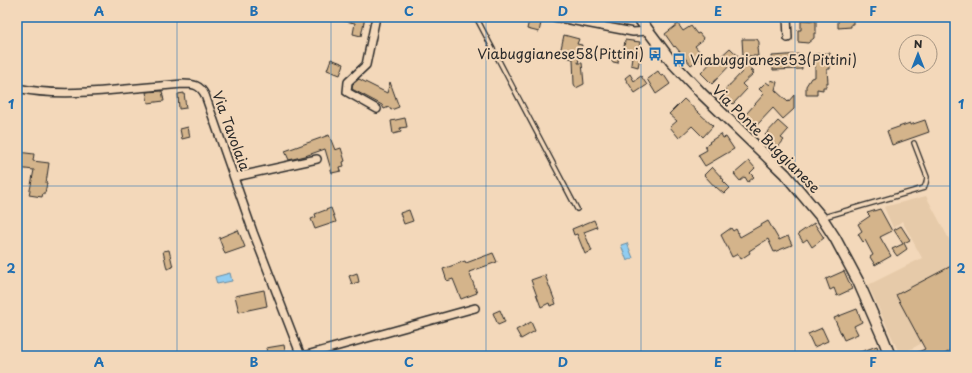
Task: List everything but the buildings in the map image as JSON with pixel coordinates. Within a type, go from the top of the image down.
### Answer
[{"type":"main road","name":"Via Ponte Buggianese","points":[[638,17],[676,67],[785,174],[822,218],[835,238],[858,281],[884,338],[890,356]]},
{"type":"street","points":[[376,17],[366,65],[348,82],[347,92],[377,109]]},
{"type":"street","points":[[554,17],[633,32],[649,32]]},
{"type":"street","points":[[787,17],[788,38]]},
{"type":"street","name":"Via Tavolaia","points":[[17,88],[36,92],[57,93],[183,84],[195,85],[201,89],[205,95],[253,232],[302,356]]},
{"type":"street","points":[[235,178],[317,159]]},
{"type":"street","points":[[302,356],[475,308]]},
{"type":"street","points":[[296,343],[296,356]]},
{"type":"lane","points":[[476,17],[577,210]]},
{"type":"lane","points":[[822,218],[924,188],[927,177],[914,143]]},
{"type":"shaded area","points":[[926,196],[955,250],[955,325],[900,355],[868,285],[922,258],[902,221],[893,228],[884,207]]},
{"type":"water","points":[[627,243],[633,258],[627,261],[621,245]]},
{"type":"water","points":[[230,273],[232,281],[217,284],[215,277]]},
{"type":"place","name":"Viabuggianese58(Pittini)","points":[[655,54]]},
{"type":"place","name":"Viabuggianese53(Pittini)","points":[[679,60]]}]
